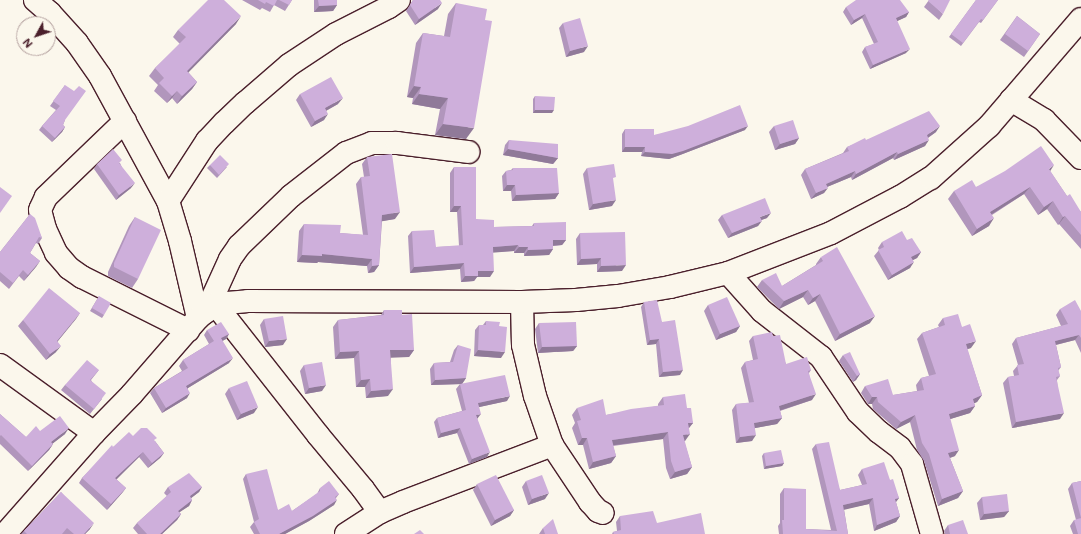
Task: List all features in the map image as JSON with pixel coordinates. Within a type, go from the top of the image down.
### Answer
[{"type":"street","points":[[35,0],[50,13],[77,43],[100,76],[168,201],[202,316]]},
{"type":"street","points":[[168,201],[207,142],[245,103],[289,65],[336,34],[400,0]]},
{"type":"street","points":[[202,316],[248,301],[522,302],[618,296],[670,287],[728,273],[831,233],[900,197],[932,178],[989,126],[1081,19]]},
{"type":"street","points":[[1011,100],[1044,120],[1081,158]]},
{"type":"street","points":[[125,121],[46,197],[40,210],[56,253],[69,268],[82,277],[202,316],[318,435],[380,512]]},
{"type":"street","points":[[5,534],[94,433],[132,394],[202,316],[230,259],[239,246],[290,196],[346,153],[372,143],[397,143],[468,152]]},
{"type":"street","points":[[728,273],[762,311],[821,357],[858,412],[879,432],[900,448],[912,464],[932,534]]},
{"type":"street","points":[[522,302],[523,345],[536,396],[552,445],[590,502],[598,511],[603,513]]},
{"type":"street","points":[[0,365],[94,433]]},
{"type":"street","points":[[346,534],[380,512],[403,502],[552,445]]},
{"type":"building","points":[[208,0],[224,0],[241,16],[187,71],[197,82],[182,96],[177,91],[172,96],[159,83],[164,78],[155,68],[186,37],[178,30]]},
{"type":"building","points":[[258,0],[277,0],[274,6],[266,2],[265,4]]},
{"type":"building","points":[[279,0],[292,0],[289,5]]},
{"type":"building","points":[[318,0],[337,0],[337,5],[319,6]]},
{"type":"building","points":[[413,0],[440,0],[442,3],[419,19],[410,5]]},
{"type":"building","points":[[856,0],[900,0],[909,12],[896,18],[910,49],[873,65],[865,47],[878,42],[865,14],[854,20],[846,7]]},
{"type":"building","points":[[950,0],[943,14],[928,1]]},
{"type":"building","points":[[976,0],[998,0],[963,43],[951,34]]},
{"type":"building","points":[[456,3],[487,9],[485,20],[492,21],[474,128],[443,124],[448,98],[419,94],[421,87],[414,86],[423,33],[450,37]]},
{"type":"building","points":[[1017,16],[1040,34],[1028,51],[1005,34]]},
{"type":"building","points":[[580,18],[588,46],[570,51],[563,23]]},
{"type":"building","points":[[331,77],[343,98],[325,108],[328,114],[315,121],[300,94]]},
{"type":"building","points":[[65,85],[74,91],[79,86],[86,91],[65,120],[63,125],[65,127],[55,138],[42,126],[60,106],[53,101]]},
{"type":"building","points":[[535,96],[555,97],[554,110],[535,110]]},
{"type":"building","points":[[740,105],[748,126],[683,151],[672,154],[645,152],[645,147],[625,147],[625,129],[654,129],[654,135],[688,126]]},
{"type":"building","points":[[929,111],[940,126],[927,135],[929,140],[898,154],[897,152],[856,174],[855,171],[826,184],[828,188],[816,193],[805,169],[849,151],[847,147],[865,138],[866,140]]},
{"type":"building","points":[[793,120],[799,138],[780,144],[774,126]]},
{"type":"building","points":[[509,140],[558,144],[558,158],[508,149]]},
{"type":"building","points":[[1041,146],[1054,165],[1049,169],[1067,196],[1070,194],[1081,212],[1081,235],[1065,216],[1063,217],[1053,201],[1044,207],[1030,187],[990,212],[994,218],[977,229],[954,191],[972,180],[976,187],[1005,171]]},
{"type":"building","points":[[113,149],[122,160],[119,163],[135,183],[119,195],[97,164]]},
{"type":"building","points":[[392,154],[400,212],[382,215],[379,265],[372,266],[372,259],[322,254],[322,256],[302,255],[304,224],[341,225],[340,233],[368,235],[361,177],[370,176],[367,157]]},
{"type":"building","points":[[220,155],[229,164],[219,175],[210,165]]},
{"type":"building","points":[[614,164],[616,177],[613,178],[616,200],[593,204],[587,168]]},
{"type":"building","points":[[454,167],[476,167],[476,219],[494,220],[494,227],[534,226],[534,223],[566,222],[566,240],[553,240],[553,249],[528,250],[528,247],[519,247],[518,245],[493,247],[494,271],[478,271],[478,276],[465,276],[464,263],[414,267],[412,231],[434,230],[436,247],[463,245],[461,206],[454,206]]},
{"type":"building","points":[[513,168],[557,168],[559,193],[516,195],[515,185],[507,185],[506,171],[513,170]]},
{"type":"building","points":[[0,187],[12,196],[0,213]]},
{"type":"building","points":[[765,198],[771,213],[760,217],[762,221],[732,233],[722,215]]},
{"type":"building","points":[[30,214],[35,218],[42,238],[39,237],[30,253],[40,261],[28,275],[23,270],[13,283],[0,272],[0,252]]},
{"type":"building","points":[[135,217],[161,230],[138,279],[114,267],[114,263]]},
{"type":"building","points":[[902,231],[907,240],[912,238],[921,252],[911,257],[914,262],[892,275],[878,250],[884,247],[882,242]]},
{"type":"building","points":[[625,232],[626,265],[601,266],[601,258],[581,259],[580,233]]},
{"type":"building","points":[[837,247],[875,316],[840,334],[820,294],[813,298],[808,290],[784,301],[762,280],[776,273],[782,286],[823,261],[821,257]]},
{"type":"building","points":[[49,288],[80,313],[57,341],[61,346],[50,354],[23,320]]},
{"type":"building","points":[[99,296],[111,303],[104,315],[92,308]]},
{"type":"building","points":[[727,297],[740,326],[720,334],[708,305]]},
{"type":"building","points":[[657,300],[662,322],[675,320],[683,370],[663,372],[659,339],[650,340],[644,302]]},
{"type":"building","points":[[1075,300],[1081,311],[1081,338],[1079,335],[1055,341],[1061,367],[1058,368],[1060,376],[1056,377],[1064,413],[1016,422],[1008,377],[1019,375],[1017,365],[1024,364],[1016,338],[1068,324],[1060,309]]},
{"type":"building","points":[[384,310],[402,310],[402,315],[412,314],[414,350],[390,350],[393,389],[371,391],[370,379],[361,380],[359,351],[340,352],[338,320],[384,315]]},
{"type":"building","points":[[958,314],[962,327],[970,324],[976,341],[966,344],[982,395],[973,399],[975,406],[949,414],[959,450],[948,453],[963,491],[942,499],[929,454],[922,443],[915,415],[901,422],[878,402],[877,397],[872,397],[865,386],[888,379],[893,395],[924,390],[921,378],[936,374],[922,333],[945,325],[943,318]]},
{"type":"building","points":[[283,316],[287,339],[269,341],[264,319]]},
{"type":"building","points":[[486,321],[500,322],[499,326],[507,327],[505,352],[478,350],[479,325],[486,325]]},
{"type":"building","points":[[221,322],[229,334],[221,338],[233,358],[186,386],[190,393],[166,408],[154,388],[188,368],[183,360],[214,341],[207,330]]},
{"type":"building","points":[[576,322],[577,346],[542,347],[539,323]]},
{"type":"building","points":[[772,332],[773,336],[780,335],[786,364],[807,357],[811,370],[808,371],[816,394],[779,406],[782,418],[754,423],[756,435],[740,437],[736,404],[754,402],[745,362],[758,359],[753,336]]},
{"type":"building","points":[[458,345],[471,349],[466,378],[435,380],[434,363],[453,362]]},
{"type":"building","points":[[850,352],[860,374],[857,376],[843,355]]},
{"type":"building","points":[[87,360],[99,370],[90,380],[106,393],[94,409],[65,385]]},
{"type":"building","points":[[322,362],[326,385],[309,388],[304,365]]},
{"type":"building","points":[[505,375],[510,396],[478,403],[481,414],[476,415],[490,452],[472,459],[460,428],[441,433],[437,418],[466,410],[460,384]]},
{"type":"building","points":[[247,381],[258,407],[241,414],[229,388]]},
{"type":"building","points":[[685,394],[687,408],[691,408],[693,423],[688,423],[690,434],[683,435],[692,467],[675,472],[671,461],[668,432],[612,440],[616,456],[593,462],[587,438],[582,438],[577,421],[581,420],[577,408],[603,399],[606,415],[631,409],[664,405],[663,397]]},
{"type":"building","points":[[0,414],[26,437],[36,426],[40,431],[60,416],[69,428],[51,442],[53,444],[32,466],[1,435],[0,436]]},
{"type":"building","points":[[141,428],[147,428],[157,438],[154,440],[164,453],[152,463],[143,452],[115,478],[126,488],[111,504],[82,478],[112,445],[113,447],[129,432],[133,436]]},
{"type":"building","points":[[829,442],[840,490],[867,484],[862,469],[884,462],[890,480],[893,479],[899,498],[895,499],[900,516],[877,525],[873,498],[843,505],[848,534],[783,534],[782,520],[784,520],[784,488],[806,489],[806,529],[837,531],[816,444]]},
{"type":"building","points":[[781,450],[784,463],[766,466],[764,453]]},
{"type":"building","points":[[267,469],[278,510],[289,504],[292,511],[320,491],[320,488],[329,481],[339,494],[335,497],[337,500],[313,516],[279,534],[260,534],[254,522],[259,519],[246,474]]},
{"type":"building","points":[[189,473],[202,487],[190,496],[192,500],[178,511],[181,514],[160,534],[147,534],[137,523],[171,492],[168,487]]},
{"type":"building","points":[[496,475],[514,510],[495,520],[477,484]]},
{"type":"building","points":[[542,475],[549,493],[532,499],[526,481]]},
{"type":"building","points":[[1081,481],[1081,518],[1072,483]]},
{"type":"building","points":[[61,492],[94,523],[84,534],[74,534],[67,528],[62,534],[27,534],[24,531]]},
{"type":"building","points":[[1007,494],[1009,511],[984,514],[982,497]]},
{"type":"building","points":[[653,511],[657,523],[701,513],[705,534],[614,534],[613,532],[621,530],[620,516]]},
{"type":"building","points":[[1081,518],[1081,534],[1078,534],[1074,520]]},
{"type":"building","points":[[553,519],[558,534],[545,534],[543,528]]},
{"type":"building","points":[[963,520],[968,534],[950,534],[948,525]]},
{"type":"building","points":[[420,530],[424,534],[414,534]]}]
